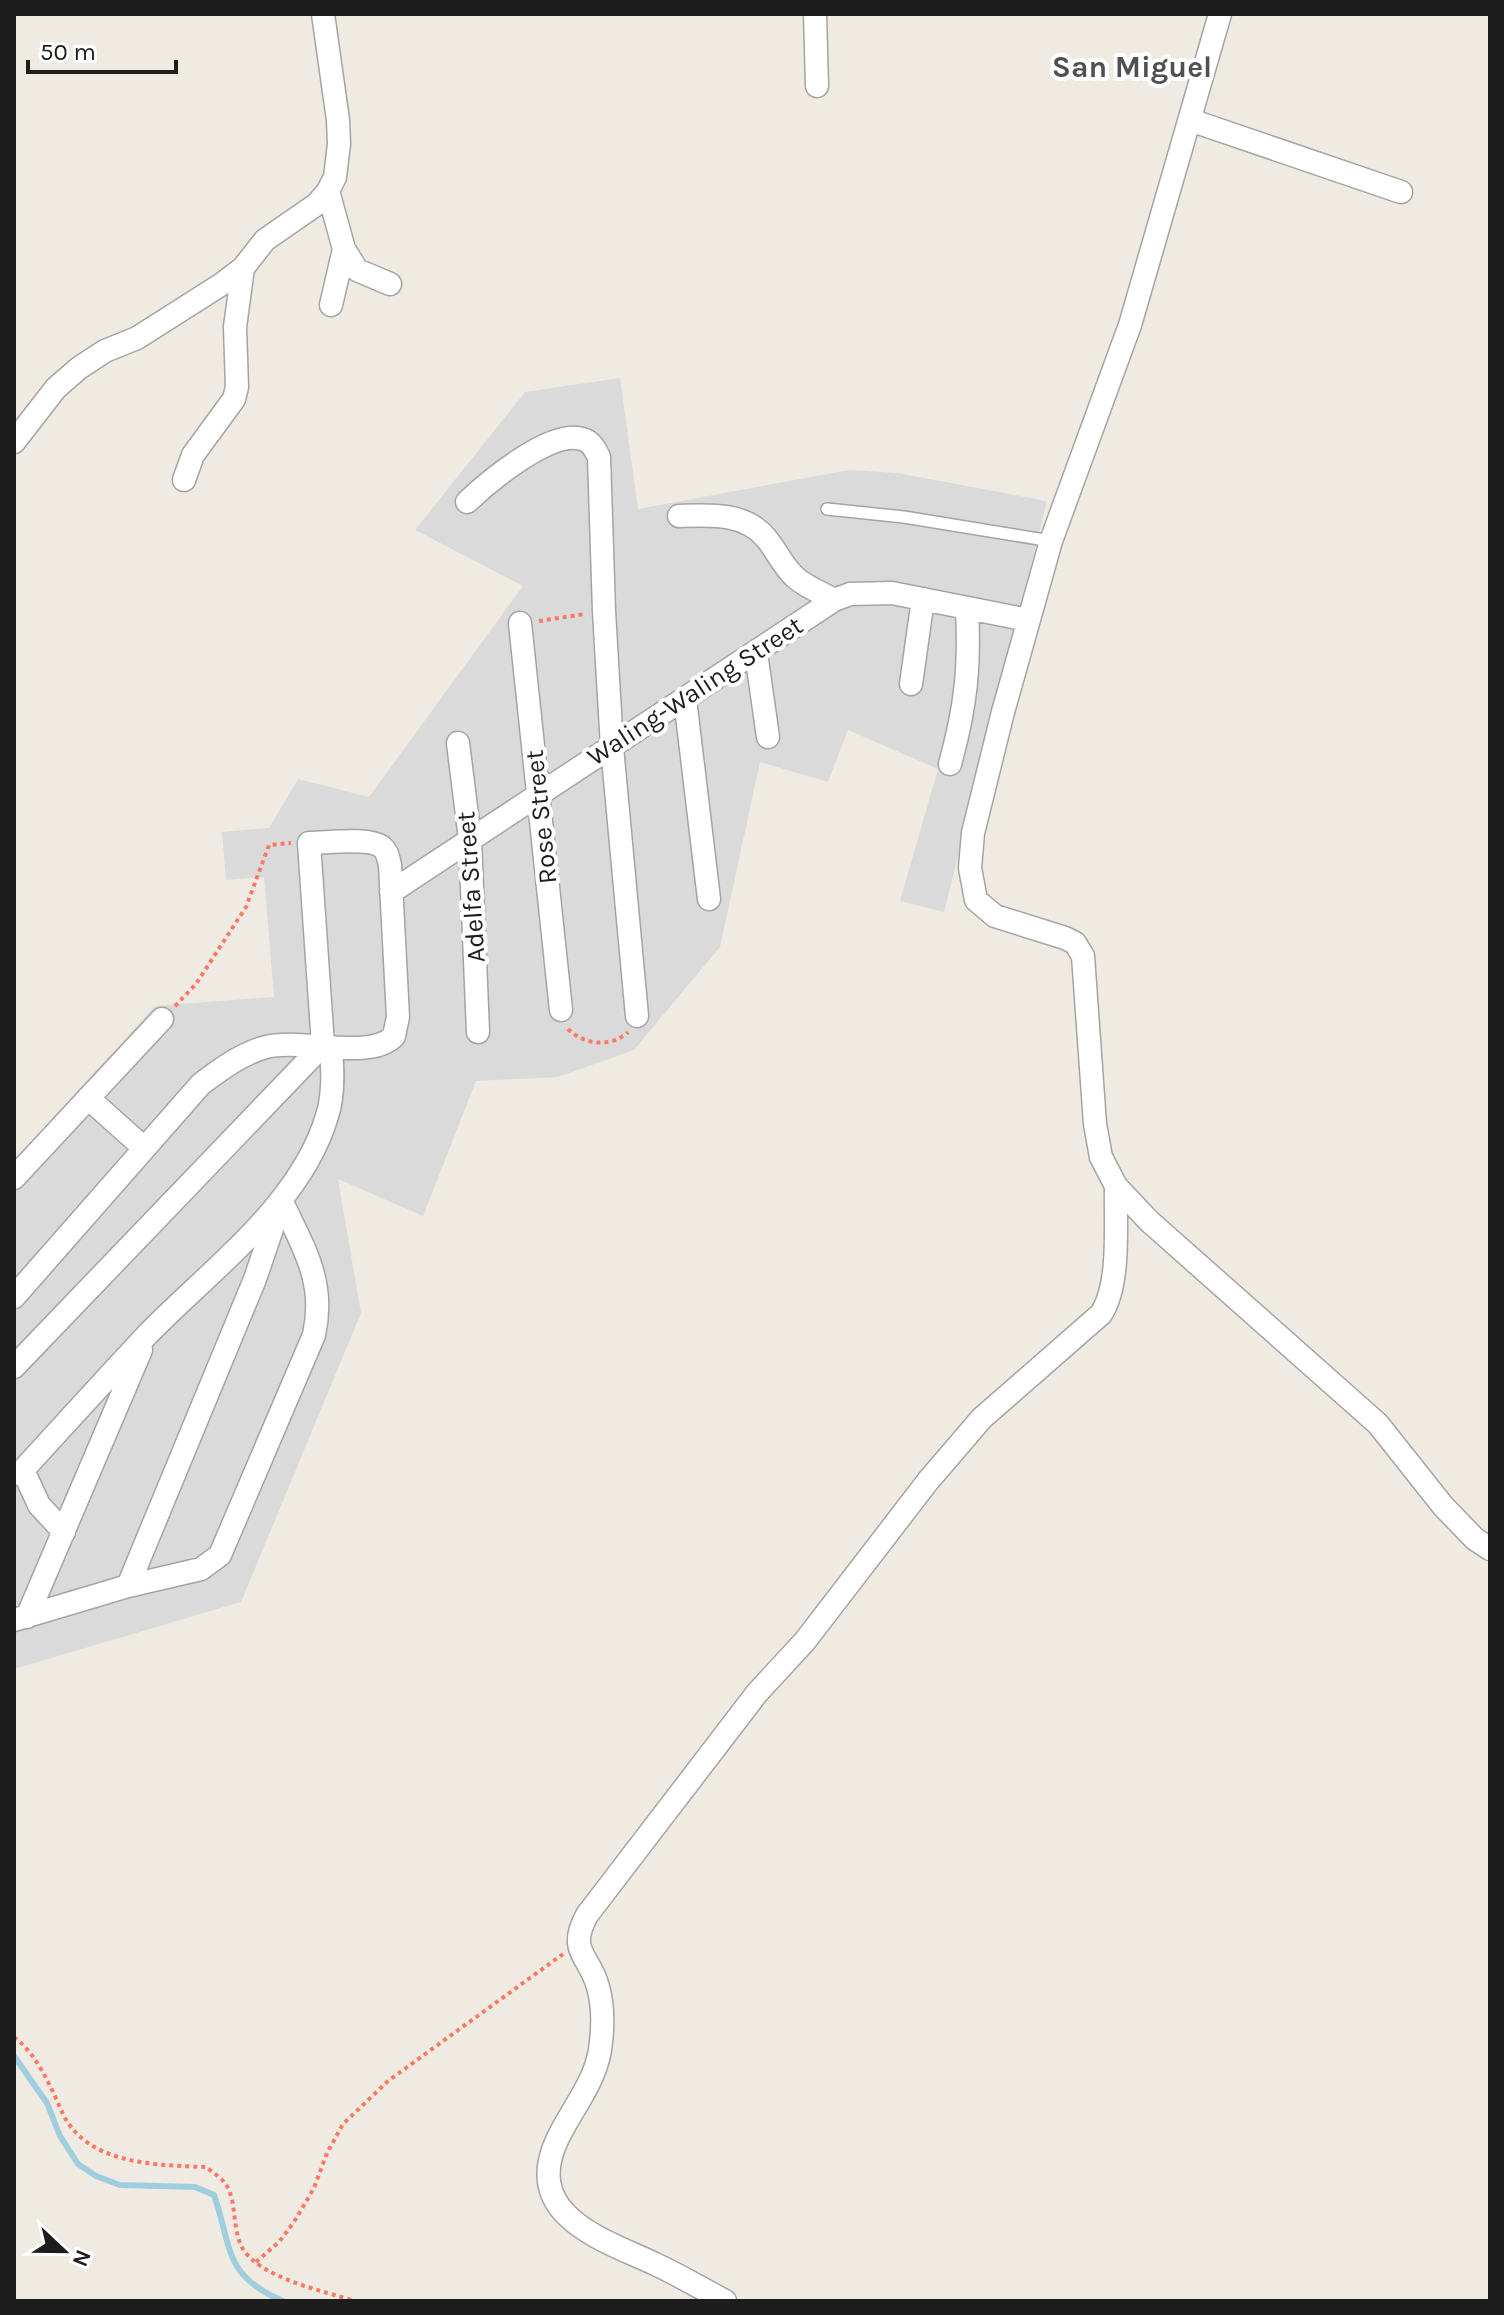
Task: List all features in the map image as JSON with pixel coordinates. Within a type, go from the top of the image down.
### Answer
[{"type":"street","points":[[14,442],[46,399],[79,368],[105,351],[137,338],[172,317],[243,268],[265,240],[317,204],[328,191],[335,177],[339,144],[323,14]]},
{"type":"street","points":[[815,14],[817,86]]},
{"type":"street","points":[[1220,14],[1130,325],[1051,541],[1028,620],[973,833],[971,885],[976,900],[995,916],[1065,938],[1075,943],[1083,956],[1095,1124],[1101,1157],[1116,1186],[1149,1221],[1378,1424],[1443,1506],[1475,1539],[1490,1549]]},
{"type":"street","points":[[1190,120],[1401,192]]},
{"type":"street","points":[[328,191],[344,249],[357,270],[390,284]]},
{"type":"street","points":[[331,305],[344,249]]},
{"type":"street","points":[[184,480],[197,447],[225,415],[234,399],[237,387],[235,327],[243,268]]},
{"type":"street","points":[[467,502],[497,474],[536,450],[572,438],[583,439],[592,445],[599,457],[612,747],[637,1016]]},
{"type":"street","points":[[679,516],[732,518],[752,525],[797,579],[834,600]]},
{"type":"street","name":"Waling-Waling Street","points":[[391,892],[834,600],[870,591],[1028,620]]},
{"type":"street","points":[[911,684],[923,599]]},
{"type":"street","points":[[950,764],[968,685],[967,608]]},
{"type":"street","name":"Rose Street","points":[[520,623],[561,1010]]},
{"type":"street","points":[[756,653],[768,737]]},
{"type":"street","points":[[685,699],[709,899]]},
{"type":"street","name":"Adelfa Street","points":[[458,743],[470,839],[478,1032]]},
{"type":"street","points":[[14,1297],[201,1084],[225,1066],[266,1047],[284,1044],[327,1047],[381,1045],[394,1036],[398,1017],[391,892],[387,853],[381,846],[359,842],[309,843],[327,1047],[332,1077],[328,1114],[305,1164],[278,1204],[18,1472],[39,1505],[64,1532]]},
{"type":"street","points":[[14,1178],[162,1019]]},
{"type":"street","points":[[14,1367],[327,1047]]},
{"type":"street","points":[[88,1098],[144,1148]]},
{"type":"street","points":[[725,2301],[579,2228],[565,2215],[554,2196],[549,2170],[556,2143],[590,2085],[598,2064],[601,2041],[602,2008],[598,1986],[577,1943],[577,1934],[587,1915],[757,1693],[805,1641],[928,1481],[982,1418],[1101,1314],[1107,1305],[1112,1276],[1116,1186]]},
{"type":"street","points":[[20,1618],[128,1586],[201,1569],[220,1555],[314,1335],[319,1311],[318,1288],[309,1259],[278,1204]]},
{"type":"street","points":[[128,1586],[255,1279],[278,1204]]},
{"type":"street","points":[[20,1618],[64,1532],[148,1335]]},
{"type":"lane","points":[[827,509],[918,519],[1051,541]]},
{"type":"path","points":[[520,623],[604,611]]},
{"type":"path","points":[[162,1019],[196,984],[246,907],[269,845],[309,843]]},
{"type":"path","points":[[561,1010],[569,1031],[582,1040],[599,1043],[620,1039],[637,1016]]},
{"type":"path","points":[[255,2262],[279,2242],[294,2222],[314,2188],[327,2153],[343,2124],[388,2081],[577,1943]]},
{"type":"path","points":[[14,2037],[22,2043],[53,2091],[74,2134],[88,2145],[104,2153],[160,2165],[206,2167],[229,2188],[237,2232],[243,2248],[255,2262],[298,2283],[355,2301]]},
{"type":"shaded area","points":[[620,378],[638,509],[849,470],[897,473],[1047,501],[944,912],[900,901],[938,769],[848,730],[828,782],[760,762],[720,947],[634,1050],[558,1077],[476,1081],[423,1216],[338,1179],[361,1313],[241,1602],[14,1669],[14,1160],[155,1006],[274,997],[264,877],[226,880],[222,832],[269,828],[298,779],[369,797],[523,586],[415,530],[525,392]]},
{"type":"waterway","points":[[14,2056],[47,2103],[60,2136],[78,2164],[96,2176],[120,2185],[195,2187],[214,2195],[228,2246],[240,2271],[264,2291],[283,2301]]},
{"type":"district","name":"San Miguel","points":[[1132,67]]}]
